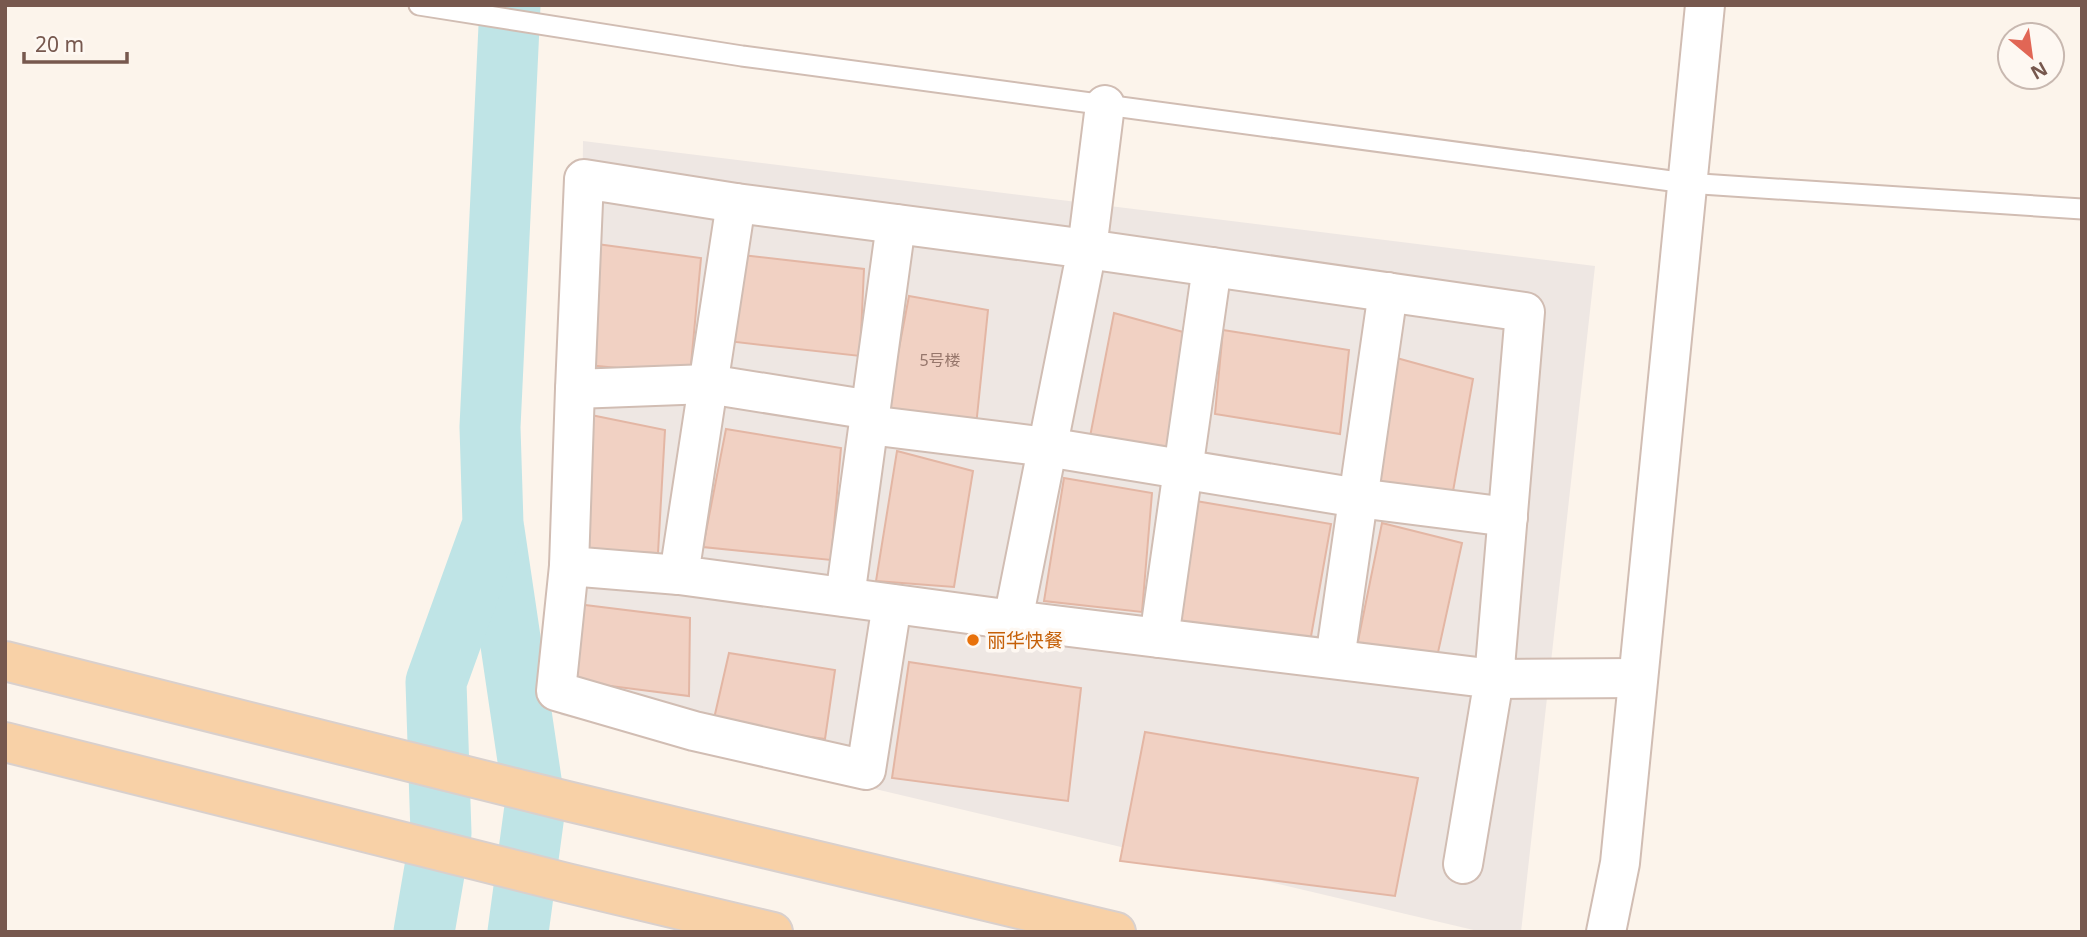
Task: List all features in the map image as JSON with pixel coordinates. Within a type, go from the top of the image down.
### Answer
[{"type":"main road","points":[[5,661],[571,802],[1116,932]]},
{"type":"main road","points":[[5,742],[773,932]]},
{"type":"street","points":[[1606,932],[1620,863],[1705,5]]},
{"type":"street","points":[[1013,620],[1087,249],[1105,105]]},
{"type":"street","points":[[892,604],[866,770],[694,731],[556,691],[569,566],[584,179],[736,203],[1087,249],[1525,312],[1494,679],[1463,864]]},
{"type":"street","points":[[679,575],[736,203]]},
{"type":"street","points":[[845,597],[896,224]]},
{"type":"street","points":[[1158,638],[1212,267]]},
{"type":"street","points":[[1335,659],[1388,292]]},
{"type":"street","points":[[575,389],[708,384],[870,417],[1047,447],[1358,498],[1508,517]]},
{"type":"street","points":[[569,566],[679,575],[1013,620],[1494,679],[1638,678]]},
{"type":"lane","points":[[419,5],[637,40],[1686,183],[2082,209]]},
{"type":"shaded area","points":[[583,141],[1595,266],[1521,932],[1482,932],[561,715],[547,695],[582,242]]},
{"type":"building","points":[[582,242],[701,258],[690,375],[577,364]]},
{"type":"building","points":[[742,255],[864,269],[860,356],[727,341]]},
{"type":"building","points":[[909,296],[988,310],[976,426],[887,411]]},
{"type":"building","points":[[1114,313],[1194,335],[1174,456],[1088,447]]},
{"type":"building","points":[[1223,330],[1349,350],[1340,434],[1215,414]]},
{"type":"building","points":[[1393,357],[1473,379],[1452,497],[1366,485]]},
{"type":"building","points":[[591,415],[665,430],[658,553],[579,550]]},
{"type":"building","points":[[726,429],[841,448],[831,560],[703,547]]},
{"type":"building","points":[[897,451],[973,471],[954,587],[876,581]]},
{"type":"building","points":[[1064,478],[1152,493],[1142,612],[1044,601]]},
{"type":"building","points":[[1196,501],[1331,524],[1310,642],[1180,622]]},
{"type":"building","points":[[1382,523],[1462,543],[1437,657],[1357,646]]},
{"type":"building","points":[[577,604],[690,618],[689,696],[563,680]]},
{"type":"building","points":[[729,653],[835,670],[825,739],[713,723]]},
{"type":"building","points":[[909,662],[1081,688],[1068,801],[892,778]]},
{"type":"building","points":[[1145,732],[1418,778],[1395,896],[1120,861]]},
{"type":"waterway","points":[[424,932],[441,833],[436,682],[493,524],[490,427],[510,5]]},
{"type":"waterway","points":[[494,530],[535,807],[518,932]]},
{"type":"place","name":"丽华快餐","points":[[973,640]]}]
